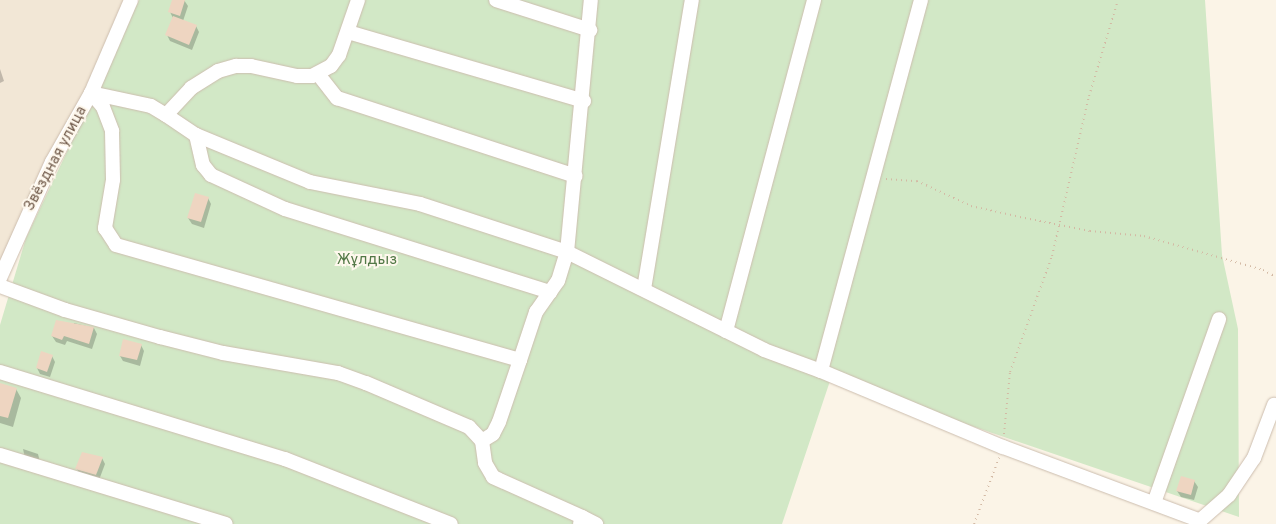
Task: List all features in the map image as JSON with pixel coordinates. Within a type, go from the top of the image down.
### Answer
[{"type":"street","points":[[131,0],[91,93],[103,107],[112,131],[113,180],[105,228],[116,245],[520,360]]},
{"type":"street","points":[[166,115],[198,83],[218,71],[236,66],[251,66],[297,76],[318,74],[331,66],[339,55],[358,0]]},
{"type":"street","points":[[496,0],[590,30]]},
{"type":"street","points":[[482,441],[493,434],[499,422],[536,312],[564,269],[584,101],[591,0]]},
{"type":"street","points":[[644,289],[692,0]]},
{"type":"street","points":[[726,331],[814,0]]},
{"type":"street","points":[[822,371],[871,179],[921,0]]},
{"type":"street","points":[[348,32],[584,101]]},
{"type":"street","points":[[318,74],[337,98],[576,176]]},
{"type":"street","name":"Звёздная улица","points":[[0,278],[37,192],[91,93],[151,106],[196,135],[310,182],[420,204],[567,252],[764,350],[822,371],[1003,447],[1154,503],[1196,522]]},
{"type":"street","points":[[196,135],[203,165],[211,175],[291,211],[550,292]]},
{"type":"street","points":[[0,286],[65,310],[224,353],[338,372],[469,427],[482,441],[485,463],[493,478],[581,520],[596,524]]},
{"type":"street","points":[[1154,503],[1219,319]]},
{"type":"street","points":[[0,372],[285,459],[451,524]]},
{"type":"street","points":[[1196,522],[1229,495],[1254,458],[1275,403]]},
{"type":"street","points":[[0,456],[226,524]]},
{"type":"path","points":[[974,524],[1003,447],[1010,372],[1052,256],[1089,96],[1118,0]]},
{"type":"path","points":[[871,179],[916,181],[971,206],[1090,232],[1144,236],[1263,270],[1276,277]]},
{"type":"shaded area","points":[[0,0],[131,0],[0,278]]},
{"type":"green space","name":"Жұлдыз","points":[[139,0],[1205,0],[1222,255],[1238,329],[1239,517],[831,378],[782,524],[0,524],[0,325],[26,238]]},
{"type":"building","points":[[172,0],[185,0],[180,16],[168,12]]},
{"type":"building","points":[[173,16],[197,25],[189,45],[165,35]]},
{"type":"building","points":[[195,193],[209,197],[201,222],[187,218]]},
{"type":"building","points":[[56,320],[94,327],[89,344],[64,336],[62,340],[51,336]]},
{"type":"building","points":[[123,339],[142,344],[137,360],[119,356]]},
{"type":"building","points":[[41,351],[53,355],[47,372],[36,368]]},
{"type":"building","points":[[0,383],[17,388],[8,418],[0,416]]},
{"type":"building","points":[[82,452],[103,457],[96,475],[75,469]]},
{"type":"building","points":[[1181,476],[1195,480],[1191,495],[1176,491]]}]
